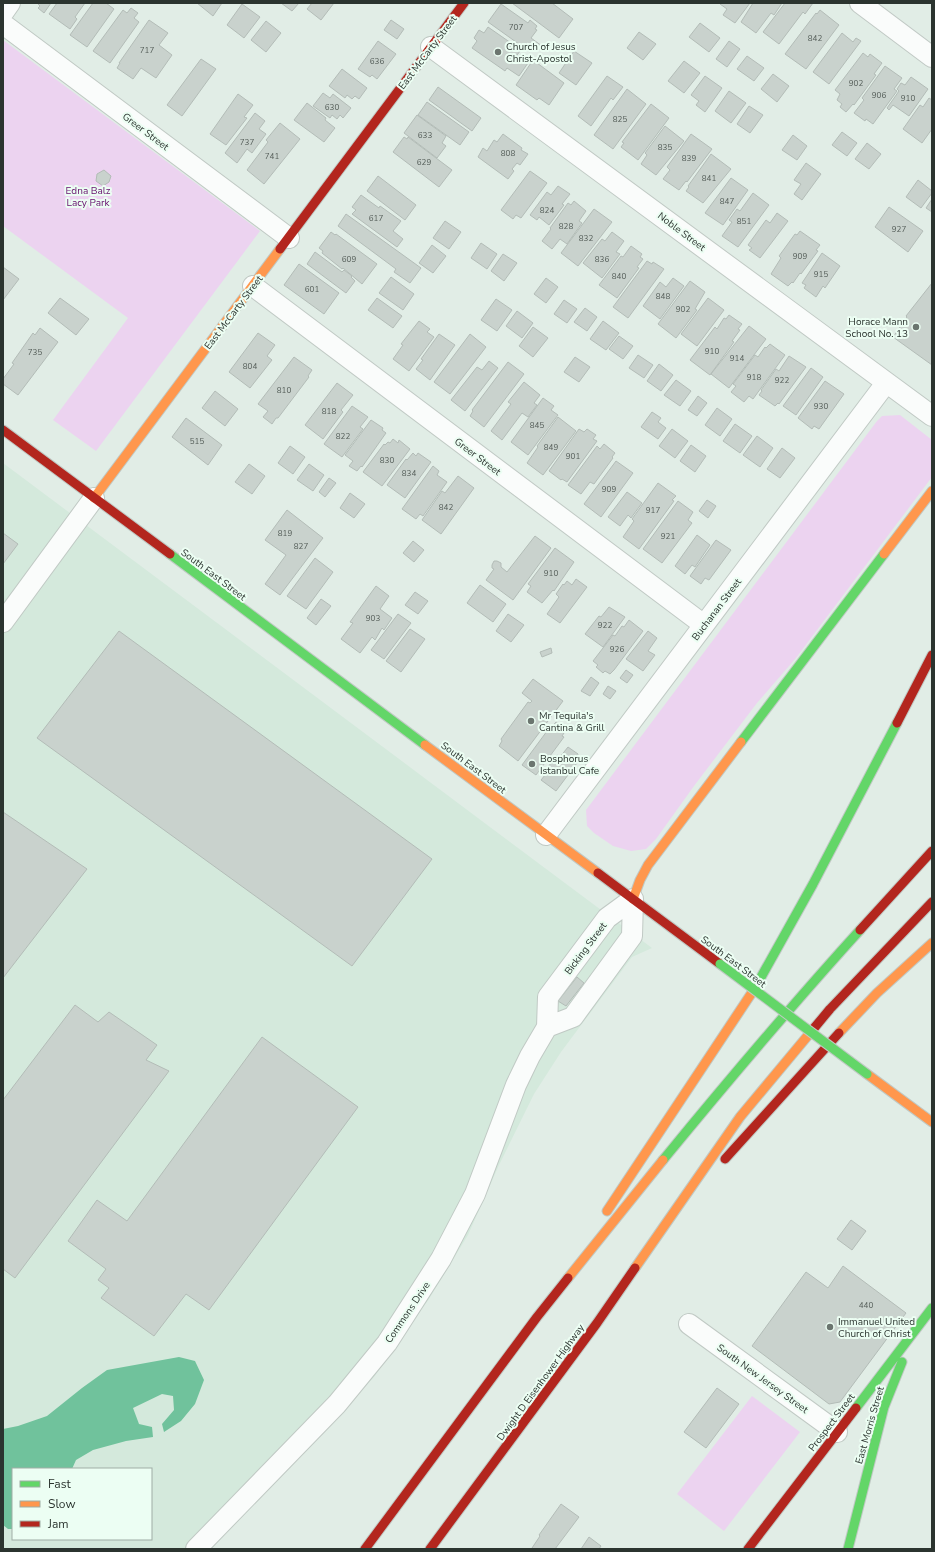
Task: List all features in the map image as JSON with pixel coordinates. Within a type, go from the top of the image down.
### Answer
[{"type":"main road","name":"East McCarty Street","points":[[94,498],[464,3]]},
{"type":"main road","name":"South East Street","points":[[3,430],[932,1122]]},
{"type":"main road","points":[[633,899],[640,880],[648,865],[932,491]]},
{"type":"main road","points":[[602,1219],[761,978],[932,655]]},
{"type":"main road","points":[[365,1549],[537,1317],[749,1055],[808,987],[932,851]]},
{"type":"main road","points":[[666,1226],[740,1117],[796,1049],[865,972],[932,902]]},
{"type":"main road","points":[[666,1226],[832,1040],[932,943]]},
{"type":"main road","name":"Dwight D Eisenhower Highway","points":[[430,1549],[597,1323],[666,1226]]},
{"type":"main road","points":[[537,1317],[593,1232]]},
{"type":"main road","name":"Prospect Street","points":[[748,1549],[930,1311]]},
{"type":"main road","name":"East Morris Street","points":[[848,1549],[888,1394],[906,1354],[930,1311]]},
{"type":"street","points":[[3,13],[10,3]]},
{"type":"street","points":[[860,3],[932,57]]},
{"type":"street","name":"Greer Street","points":[[3,24],[289,238]]},
{"type":"street","name":"Noble Street","points":[[431,47],[932,416]]},
{"type":"street","name":"Greer Street","points":[[253,286],[704,625]]},
{"type":"street","name":"Buchanan Street","points":[[546,835],[886,383]]},
{"type":"street","name":"East McCarty Street","points":[[3,622],[94,498]]},
{"type":"street","points":[[547,1027],[573,1017],[632,936],[633,899]]},
{"type":"street","name":"Bicking Street","points":[[547,1027],[548,997],[607,918],[633,899]]},
{"type":"street","name":"Commons Drive","points":[[196,1549],[337,1404],[387,1343],[428,1282],[457,1231],[475,1194],[516,1085],[547,1027]]},
{"type":"street","name":"South New Jersey Street","points":[[689,1324],[837,1432]]},
{"type":"shaded area","points":[[3,463],[652,948],[632,957],[561,1052],[534,1094],[499,1165],[468,1235],[429,1299],[374,1377],[211,1549],[3,1549]]},
{"type":"shaded area","points":[[179,1357],[195,1361],[204,1380],[195,1404],[181,1421],[164,1432],[162,1424],[174,1410],[173,1396],[162,1394],[133,1408],[139,1424],[152,1427],[153,1437],[126,1441],[93,1450],[76,1460],[72,1468],[12,1468],[12,1529],[8,1529],[3,1525],[3,1429],[18,1426],[47,1416],[107,1370]]},
{"type":"green space","name":"Edna Balz Lacy Park","points":[[3,40],[260,231],[96,451],[53,420],[128,318],[3,226]]},
{"type":"green space","points":[[900,415],[932,440],[932,477],[796,658],[757,703],[656,839],[646,849],[631,851],[613,846],[594,833],[587,826],[586,810],[877,421],[882,416]]},
{"type":"green space","points":[[752,1396],[800,1432],[724,1531],[677,1494]]},
{"type":"building","points":[[37,3],[51,3],[44,13],[38,8],[40,6]]},
{"type":"building","points":[[57,3],[85,3],[75,17],[77,19],[70,29],[49,14]]},
{"type":"building","points":[[93,3],[106,3],[114,9],[87,47],[70,35]]},
{"type":"building","points":[[197,3],[222,3],[213,16]]},
{"type":"building","points":[[281,3],[299,3],[292,11]]},
{"type":"building","points":[[312,3],[334,3],[321,20],[307,9]]},
{"type":"building","points":[[512,3],[552,3],[573,19],[559,38]]},
{"type":"building","points":[[750,3],[735,23],[723,15],[727,9],[720,4]]},
{"type":"building","points":[[753,3],[782,3],[774,15],[771,13],[756,33],[741,22]]},
{"type":"building","points":[[785,3],[813,3],[805,14],[803,12],[779,44],[763,32]]},
{"type":"building","points":[[242,4],[260,17],[244,38],[227,25]]},
{"type":"building","points":[[501,4],[528,23],[530,20],[537,26],[535,29],[537,30],[531,38],[542,46],[538,51],[533,48],[530,52],[488,22]]},
{"type":"building","points":[[131,8],[138,13],[134,18],[139,22],[110,63],[93,51],[123,10],[127,13]]},
{"type":"building","points":[[820,10],[839,25],[806,69],[785,54],[816,13],[817,14]]},
{"type":"building","points":[[149,20],[168,33],[159,45],[172,55],[156,78],[141,68],[133,79],[117,68]]},
{"type":"building","points":[[391,20],[404,29],[397,39],[384,30]]},
{"type":"building","points":[[266,21],[281,33],[266,52],[251,40]]},
{"type":"building","points":[[700,23],[720,38],[709,52],[689,37]]},
{"type":"building","name":"Church of Jesus Christ-Apostol","points":[[488,27],[521,50],[517,55],[528,63],[519,76],[507,68],[505,71],[472,48],[477,41],[474,38],[479,30],[484,33]]},
{"type":"building","points":[[639,32],[656,44],[643,60],[627,48]]},
{"type":"building","points":[[842,33],[853,42],[856,38],[861,41],[829,84],[813,72]]},
{"type":"building","points":[[378,41],[396,54],[377,79],[372,75],[370,77],[358,69]]},
{"type":"building","points":[[729,41],[740,49],[727,67],[716,59]]},
{"type":"building","points":[[574,51],[592,63],[576,85],[559,73]]},
{"type":"building","points":[[863,53],[868,57],[870,54],[882,63],[874,74],[876,75],[854,105],[853,104],[846,112],[840,107],[842,104],[837,100],[840,94],[835,90]]},
{"type":"building","points":[[747,56],[764,68],[754,81],[737,69]]},
{"type":"building","points":[[201,59],[216,69],[182,116],[167,105]]},
{"type":"building","points":[[533,60],[564,83],[549,105],[539,98],[537,100],[516,85]]},
{"type":"building","points":[[684,61],[700,73],[684,93],[668,81]]},
{"type":"building","points":[[885,66],[902,78],[894,89],[897,91],[873,124],[866,119],[865,121],[854,113],[864,100],[862,98]]},
{"type":"building","points":[[342,69],[367,88],[359,99],[355,96],[352,99],[347,95],[345,98],[329,86]]},
{"type":"building","points":[[773,74],[789,86],[777,102],[761,89]]},
{"type":"building","points":[[607,76],[623,87],[613,100],[611,98],[591,126],[578,116]]},
{"type":"building","points":[[705,76],[722,88],[705,112],[696,105],[699,101],[691,95]]},
{"type":"building","points":[[911,77],[928,89],[909,116],[893,105],[889,110],[887,108],[899,91],[897,89],[901,83],[905,85]]},
{"type":"building","points":[[438,87],[481,118],[472,131],[429,100]]},
{"type":"building","points":[[627,89],[646,104],[613,149],[594,135]]},
{"type":"building","points":[[729,91],[746,103],[731,123],[715,111]]},
{"type":"building","points":[[323,93],[330,98],[333,94],[351,108],[343,118],[340,115],[337,119],[332,115],[330,118],[313,106]]},
{"type":"building","points":[[238,94],[253,105],[244,117],[247,118],[226,145],[210,134]]},
{"type":"building","points":[[929,98],[932,100],[932,129],[922,143],[903,129],[920,105],[923,107]]},
{"type":"building","points":[[427,102],[469,132],[460,145],[418,115]]},
{"type":"building","points":[[307,103],[326,118],[325,120],[335,128],[324,142],[294,120]]},
{"type":"building","points":[[651,104],[669,118],[638,160],[621,147],[624,143],[622,142]]},
{"type":"building","points":[[749,106],[763,115],[750,133],[737,124]]},
{"type":"building","points":[[255,113],[265,121],[259,129],[266,134],[252,153],[247,149],[237,163],[225,153]]},
{"type":"building","points":[[417,115],[446,136],[442,143],[446,146],[437,158],[404,133]]},
{"type":"building","points":[[280,123],[300,139],[264,184],[247,170],[268,142],[266,140]]},
{"type":"building","points":[[665,126],[684,141],[656,175],[641,164],[647,155],[645,153]]},
{"type":"building","points":[[842,132],[857,143],[847,156],[832,145]]},
{"type":"building","points":[[503,134],[522,148],[521,150],[528,154],[520,165],[517,163],[512,169],[514,171],[508,179],[478,157],[483,148],[487,151],[494,140],[497,142]]},
{"type":"building","points":[[691,134],[712,149],[687,182],[686,181],[679,190],[663,179],[670,170],[667,167]]},
{"type":"building","points":[[793,135],[807,146],[797,160],[782,150]]},
{"type":"building","points":[[404,137],[407,139],[408,137],[452,170],[439,187],[393,152]]},
{"type":"building","points":[[867,143],[881,154],[869,169],[855,159]]},
{"type":"building","points":[[711,154],[731,169],[703,203],[686,191]]},
{"type":"building","points":[[806,163],[821,174],[802,200],[794,194],[801,184],[794,180]]},
{"type":"building","points":[[104,170],[111,176],[109,182],[103,186],[96,181],[97,174]]},
{"type":"building","points":[[530,171],[547,183],[521,218],[516,215],[513,219],[501,210]]},
{"type":"building","points":[[378,176],[416,205],[405,220],[367,191]]},
{"type":"building","points":[[731,178],[748,190],[723,225],[705,213]]},
{"type":"building","points":[[918,180],[932,191],[921,208],[906,197]]},
{"type":"building","points":[[558,186],[570,194],[562,204],[564,205],[549,225],[539,217],[537,220],[530,215],[547,192],[551,195]]},
{"type":"building","points":[[753,193],[769,205],[738,247],[722,236],[732,222],[729,220],[737,209],[740,211]]},
{"type":"building","points":[[361,195],[401,221],[393,231],[403,239],[397,247],[352,214],[356,210],[352,207]]},
{"type":"building","points":[[932,199],[932,212],[926,208]]},
{"type":"building","points":[[574,201],[586,211],[579,221],[582,223],[567,244],[560,239],[552,249],[542,241],[568,203],[571,205]]},
{"type":"building","points":[[889,207],[923,231],[908,252],[875,227]]},
{"type":"building","points":[[594,209],[612,222],[578,266],[561,253]]},
{"type":"building","points":[[777,213],[788,221],[760,258],[749,250],[752,248],[748,245],[766,220],[770,223]]},
{"type":"building","points":[[346,214],[421,268],[410,283],[394,272],[396,269],[338,226]]},
{"type":"building","points":[[445,221],[461,232],[449,249],[433,238]]},
{"type":"building","points":[[800,231],[820,245],[816,250],[818,251],[801,274],[800,273],[793,283],[792,282],[788,286],[771,274],[781,258],[779,256],[795,234],[797,235]]},
{"type":"building","points":[[331,232],[335,235],[336,234],[377,264],[362,284],[322,253],[323,251],[319,248]]},
{"type":"building","points":[[612,232],[624,241],[616,252],[620,254],[602,278],[583,263],[602,239],[605,241]]},
{"type":"building","points":[[481,243],[497,254],[487,269],[471,258]]},
{"type":"building","points":[[432,245],[446,256],[433,273],[419,263]]},
{"type":"building","points":[[631,246],[642,254],[640,257],[643,259],[637,267],[639,268],[617,298],[599,285],[621,256],[623,257]]},
{"type":"building","points":[[315,252],[342,272],[344,270],[352,276],[351,277],[355,281],[346,293],[307,264]]},
{"type":"building","points":[[822,253],[840,266],[825,288],[823,286],[816,297],[804,288],[806,285],[802,283]]},
{"type":"building","points":[[503,254],[517,263],[504,281],[491,271]]},
{"type":"building","points":[[647,261],[652,264],[653,262],[664,269],[628,318],[613,307]]},
{"type":"building","points":[[299,264],[339,293],[324,314],[284,285]]},
{"type":"building","points":[[3,267],[19,279],[3,300]]},
{"type":"building","points":[[391,277],[414,294],[403,310],[379,293]]},
{"type":"building","points":[[546,278],[558,287],[546,303],[534,294]]},
{"type":"building","points":[[673,278],[684,286],[660,319],[643,306],[660,282],[666,287]]},
{"type":"building","points":[[690,281],[705,292],[695,309],[697,310],[676,338],[658,324]]},
{"type":"building","name":"Horace Mann School No. 13","points":[[932,283],[932,365],[893,337],[907,317],[906,316]]},
{"type":"building","points":[[60,298],[89,319],[76,335],[48,313]]},
{"type":"building","points":[[377,298],[402,316],[393,328],[368,310]]},
{"type":"building","points":[[708,298],[724,310],[697,346],[681,334]]},
{"type":"building","points":[[496,299],[512,310],[497,331],[481,320]]},
{"type":"building","points":[[564,300],[577,309],[567,323],[554,314]]},
{"type":"building","points":[[585,308],[597,317],[587,331],[574,322]]},
{"type":"building","points":[[517,311],[533,323],[522,338],[506,326]]},
{"type":"building","points":[[729,315],[742,324],[738,329],[740,330],[732,341],[734,342],[710,375],[690,360],[715,327],[717,329],[724,318],[726,319]]},
{"type":"building","points":[[419,321],[430,329],[427,332],[434,337],[409,371],[393,359],[403,345],[401,344]]},
{"type":"building","points":[[603,321],[619,333],[606,350],[590,339]]},
{"type":"building","points":[[749,326],[766,339],[729,388],[711,374]]},
{"type":"building","points":[[533,327],[548,338],[533,357],[519,346]]},
{"type":"building","points":[[40,328],[58,342],[18,395],[3,384],[3,379],[14,364],[12,363],[33,333],[35,335]]},
{"type":"building","points":[[258,333],[275,345],[267,356],[272,360],[250,388],[229,372]]},
{"type":"building","points":[[439,334],[455,345],[430,380],[416,369],[423,360],[421,359]]},
{"type":"building","points":[[470,334],[486,347],[450,394],[434,382]]},
{"type":"building","points":[[619,336],[633,346],[623,359],[609,349]]},
{"type":"building","points":[[770,344],[785,355],[753,399],[749,396],[744,402],[731,392],[736,386],[733,384],[755,355],[758,357],[765,347],[766,348]]},
{"type":"building","points":[[638,355],[653,365],[644,378],[629,368]]},
{"type":"building","points":[[789,356],[806,367],[779,404],[778,403],[775,406],[759,395],[776,369],[779,371]]},
{"type":"building","points":[[294,357],[312,370],[308,376],[309,377],[272,424],[263,417],[268,411],[258,404]]},
{"type":"building","points":[[575,357],[590,367],[579,382],[564,372]]},
{"type":"building","points":[[489,361],[498,368],[465,411],[451,400],[477,367],[482,370]]},
{"type":"building","points":[[508,362],[524,374],[484,427],[470,416],[473,411],[472,410]]},
{"type":"building","points":[[659,364],[673,375],[661,391],[647,381]]},
{"type":"building","points":[[811,368],[823,377],[796,415],[783,406]]},
{"type":"building","points":[[676,380],[691,391],[680,406],[664,395]]},
{"type":"building","points":[[825,381],[844,394],[819,429],[814,426],[812,429],[798,418]]},
{"type":"building","points":[[524,382],[540,395],[534,403],[537,405],[528,417],[522,413],[502,440],[491,431],[511,404],[508,402]]},
{"type":"building","points":[[337,383],[353,395],[341,410],[343,412],[323,439],[305,425]]},
{"type":"building","points":[[215,391],[238,409],[225,426],[202,408]]},
{"type":"building","points":[[698,396],[707,403],[697,416],[688,410]]},
{"type":"building","points":[[543,398],[554,406],[551,410],[558,415],[528,455],[511,442]]},
{"type":"building","points":[[352,406],[368,417],[360,427],[363,429],[342,457],[324,444]]},
{"type":"building","points":[[717,408],[732,419],[720,436],[705,425]]},
{"type":"building","points":[[652,412],[661,418],[658,422],[666,428],[658,439],[641,427]]},
{"type":"building","points":[[558,417],[576,431],[543,475],[527,463],[538,447],[537,446]]},
{"type":"building","points":[[186,418],[222,445],[208,465],[172,437]]},
{"type":"building","points":[[371,420],[383,428],[382,430],[386,433],[362,467],[361,466],[357,471],[349,466],[353,461],[345,455]]},
{"type":"building","points":[[735,424],[752,436],[740,453],[723,441]]},
{"type":"building","points":[[579,429],[584,432],[587,429],[596,435],[593,439],[597,441],[567,482],[562,479],[561,480],[549,471]]},
{"type":"building","points":[[672,429],[688,441],[675,458],[659,446]]},
{"type":"building","points":[[757,436],[773,448],[760,467],[743,455]]},
{"type":"building","points":[[393,439],[398,443],[399,440],[410,449],[382,486],[363,472],[384,444],[385,445],[388,442],[390,443]]},
{"type":"building","points":[[604,444],[615,453],[612,457],[613,458],[594,484],[590,482],[581,494],[568,485],[597,446],[600,449]]},
{"type":"building","points":[[691,445],[706,456],[695,472],[680,461]]},
{"type":"building","points":[[290,446],[305,457],[293,474],[278,463]]},
{"type":"building","points":[[782,448],[795,458],[780,478],[767,469]]},
{"type":"building","points":[[413,453],[416,456],[418,453],[431,462],[405,498],[387,485],[406,459],[407,460]]},
{"type":"building","points":[[616,461],[633,473],[601,517],[584,504]]},
{"type":"building","points":[[249,464],[265,476],[252,494],[235,482]]},
{"type":"building","points":[[309,464],[324,475],[313,491],[297,480]]},
{"type":"building","points":[[433,466],[439,471],[437,475],[447,482],[423,516],[420,514],[416,519],[402,509]]},
{"type":"building","points":[[458,476],[474,488],[441,534],[422,520],[442,491],[445,493]]},
{"type":"building","points":[[329,478],[336,483],[325,497],[319,492]]},
{"type":"building","points":[[658,483],[676,496],[672,500],[674,501],[639,549],[623,537],[634,521],[632,519]]},
{"type":"building","points":[[627,492],[642,503],[631,518],[628,515],[620,526],[608,517]]},
{"type":"building","points":[[350,493],[365,504],[354,518],[340,508]]},
{"type":"building","points":[[707,500],[716,506],[708,518],[699,511]]},
{"type":"building","points":[[678,501],[693,512],[688,520],[692,523],[662,563],[643,549]]},
{"type":"building","points":[[287,510],[323,538],[280,595],[265,584],[286,555],[265,540]]},
{"type":"building","points":[[3,533],[18,544],[3,564]]},
{"type":"building","points":[[697,535],[710,545],[695,567],[692,565],[685,574],[675,566]]},
{"type":"building","points":[[535,536],[551,548],[513,600],[486,580],[494,569],[492,568],[492,565],[494,561],[501,563],[501,567],[507,572]]},
{"type":"building","points":[[716,540],[731,550],[709,580],[705,578],[701,584],[690,576]]},
{"type":"building","points":[[413,541],[424,550],[414,562],[403,553]]},
{"type":"building","points":[[555,548],[574,562],[554,591],[553,590],[542,603],[527,592],[531,586],[528,584]]},
{"type":"building","points":[[315,558],[333,572],[306,609],[287,596]]},
{"type":"building","points":[[576,579],[587,587],[560,623],[547,614],[559,597],[556,594],[563,584],[564,585],[567,581],[572,585]]},
{"type":"building","points":[[480,585],[506,604],[493,622],[467,603]]},
{"type":"building","points":[[376,586],[389,596],[380,609],[392,618],[384,630],[382,628],[375,640],[372,637],[360,653],[341,639],[353,623],[350,622]]},
{"type":"building","points":[[415,592],[428,601],[418,614],[405,605]]},
{"type":"building","points":[[321,599],[331,606],[316,625],[307,618]]},
{"type":"building","points":[[609,607],[625,617],[603,647],[585,634],[599,616],[601,617]]},
{"type":"building","points":[[398,614],[411,623],[384,659],[371,650]]},
{"type":"building","points":[[508,614],[524,625],[511,642],[496,631]]},
{"type":"building","points":[[629,620],[643,631],[614,670],[610,674],[605,671],[603,673],[596,667],[598,665],[593,661],[613,635],[615,636],[622,626],[624,627]]},
{"type":"building","points":[[410,629],[425,639],[401,672],[386,661]]},
{"type":"building","points":[[119,631],[432,859],[352,966],[37,738]]},
{"type":"building","points":[[648,631],[657,638],[648,651],[655,655],[643,671],[626,659]]},
{"type":"building","points":[[551,648],[552,653],[542,657],[540,652]]},
{"type":"building","points":[[626,670],[633,675],[627,683],[620,678]]},
{"type":"building","points":[[591,677],[599,683],[590,696],[581,691]]},
{"type":"building","name":"Mr Tequila's Cantina & Grill","points":[[533,679],[563,701],[518,761],[499,746],[502,741],[501,739],[528,702],[530,703],[532,701],[522,693]]},
{"type":"building","points":[[608,686],[616,691],[610,699],[603,694]]},
{"type":"building","points":[[556,722],[566,730],[562,736],[564,737],[536,775],[522,765],[550,727],[551,728]]},
{"type":"building","points":[[568,747],[578,754],[577,757],[580,759],[556,791],[541,780],[550,769],[548,767],[557,755],[560,757]]},
{"type":"building","points":[[3,812],[87,869],[3,978]]},
{"type":"building","points":[[577,977],[584,983],[566,1006],[558,1001]]},
{"type":"building","points":[[75,1005],[98,1022],[109,1012],[157,1045],[146,1060],[169,1071],[15,1278],[3,1269],[3,1100]]},
{"type":"building","points":[[262,1037],[358,1107],[209,1310],[186,1294],[154,1336],[101,1298],[109,1288],[98,1280],[106,1269],[68,1241],[97,1200],[127,1221]]},
{"type":"building","points":[[851,1220],[866,1231],[852,1250],[837,1239]]},
{"type":"building","name":"Immanuel United Church of Christ","points":[[843,1266],[906,1313],[840,1402],[829,1404],[752,1346],[806,1272],[828,1288]]},
{"type":"building","points":[[717,1388],[739,1404],[706,1448],[684,1432]]},
{"type":"building","points":[[561,1504],[579,1517],[555,1549],[532,1548],[540,1536],[539,1535]]},
{"type":"building","points":[[589,1537],[601,1546],[599,1549],[581,1549]]},
{"type":"traffic: fast","points":[[170,554],[425,745]]},
{"type":"traffic: fast","points":[[741,742],[884,554]]},
{"type":"traffic: fast","points":[[755,988],[813,884],[897,723]]},
{"type":"traffic: fast","points":[[663,1160],[760,1044],[860,930]]},
{"type":"traffic: fast","points":[[720,964],[867,1074]]},
{"type":"traffic: fast","points":[[856,1408],[932,1308]]},
{"type":"traffic: fast","points":[[848,1549],[884,1407],[902,1362]]},
{"type":"traffic: slow","points":[[94,498],[280,249]]},
{"type":"traffic: slow","points":[[884,554],[932,491]]},
{"type":"traffic: slow","points":[[633,899],[640,880],[648,865],[741,742]]},
{"type":"traffic: slow","points":[[425,745],[598,873]]},
{"type":"traffic: slow","points":[[839,1033],[877,993],[932,943]]},
{"type":"traffic: slow","points":[[607,1211],[755,988]]},
{"type":"traffic: slow","points":[[635,1268],[740,1117],[815,1027]]},
{"type":"traffic: slow","points":[[867,1074],[932,1122]]},
{"type":"traffic: slow","points":[[568,1278],[663,1160]]},
{"type":"traffic: jam","points":[[280,249],[464,3]]},
{"type":"traffic: jam","points":[[3,430],[170,554]]},
{"type":"traffic: jam","points":[[897,723],[932,655]]},
{"type":"traffic: jam","points":[[860,930],[932,851]]},
{"type":"traffic: jam","points":[[598,873],[720,964]]},
{"type":"traffic: jam","points":[[815,1027],[830,1009],[932,902]]},
{"type":"traffic: jam","points":[[725,1159],[839,1033]]},
{"type":"traffic: jam","points":[[430,1549],[597,1323],[635,1268]]},
{"type":"traffic: jam","points":[[365,1549],[537,1317],[568,1278]]},
{"type":"traffic: jam","points":[[748,1549],[856,1408]]},
{"type":"place","name":"Church of Jesus Christ-Apostol","points":[[498,52]]},
{"type":"place","name":"Horace Mann School No. 13","points":[[916,327]]},
{"type":"place","name":"Mr Tequila's Cantina & Grill","points":[[531,721]]},
{"type":"place","name":"Bosphorus Istanbul Cafe","points":[[532,764]]},
{"type":"place","name":"Immanuel United Church of Christ","points":[[830,1327]]}]
